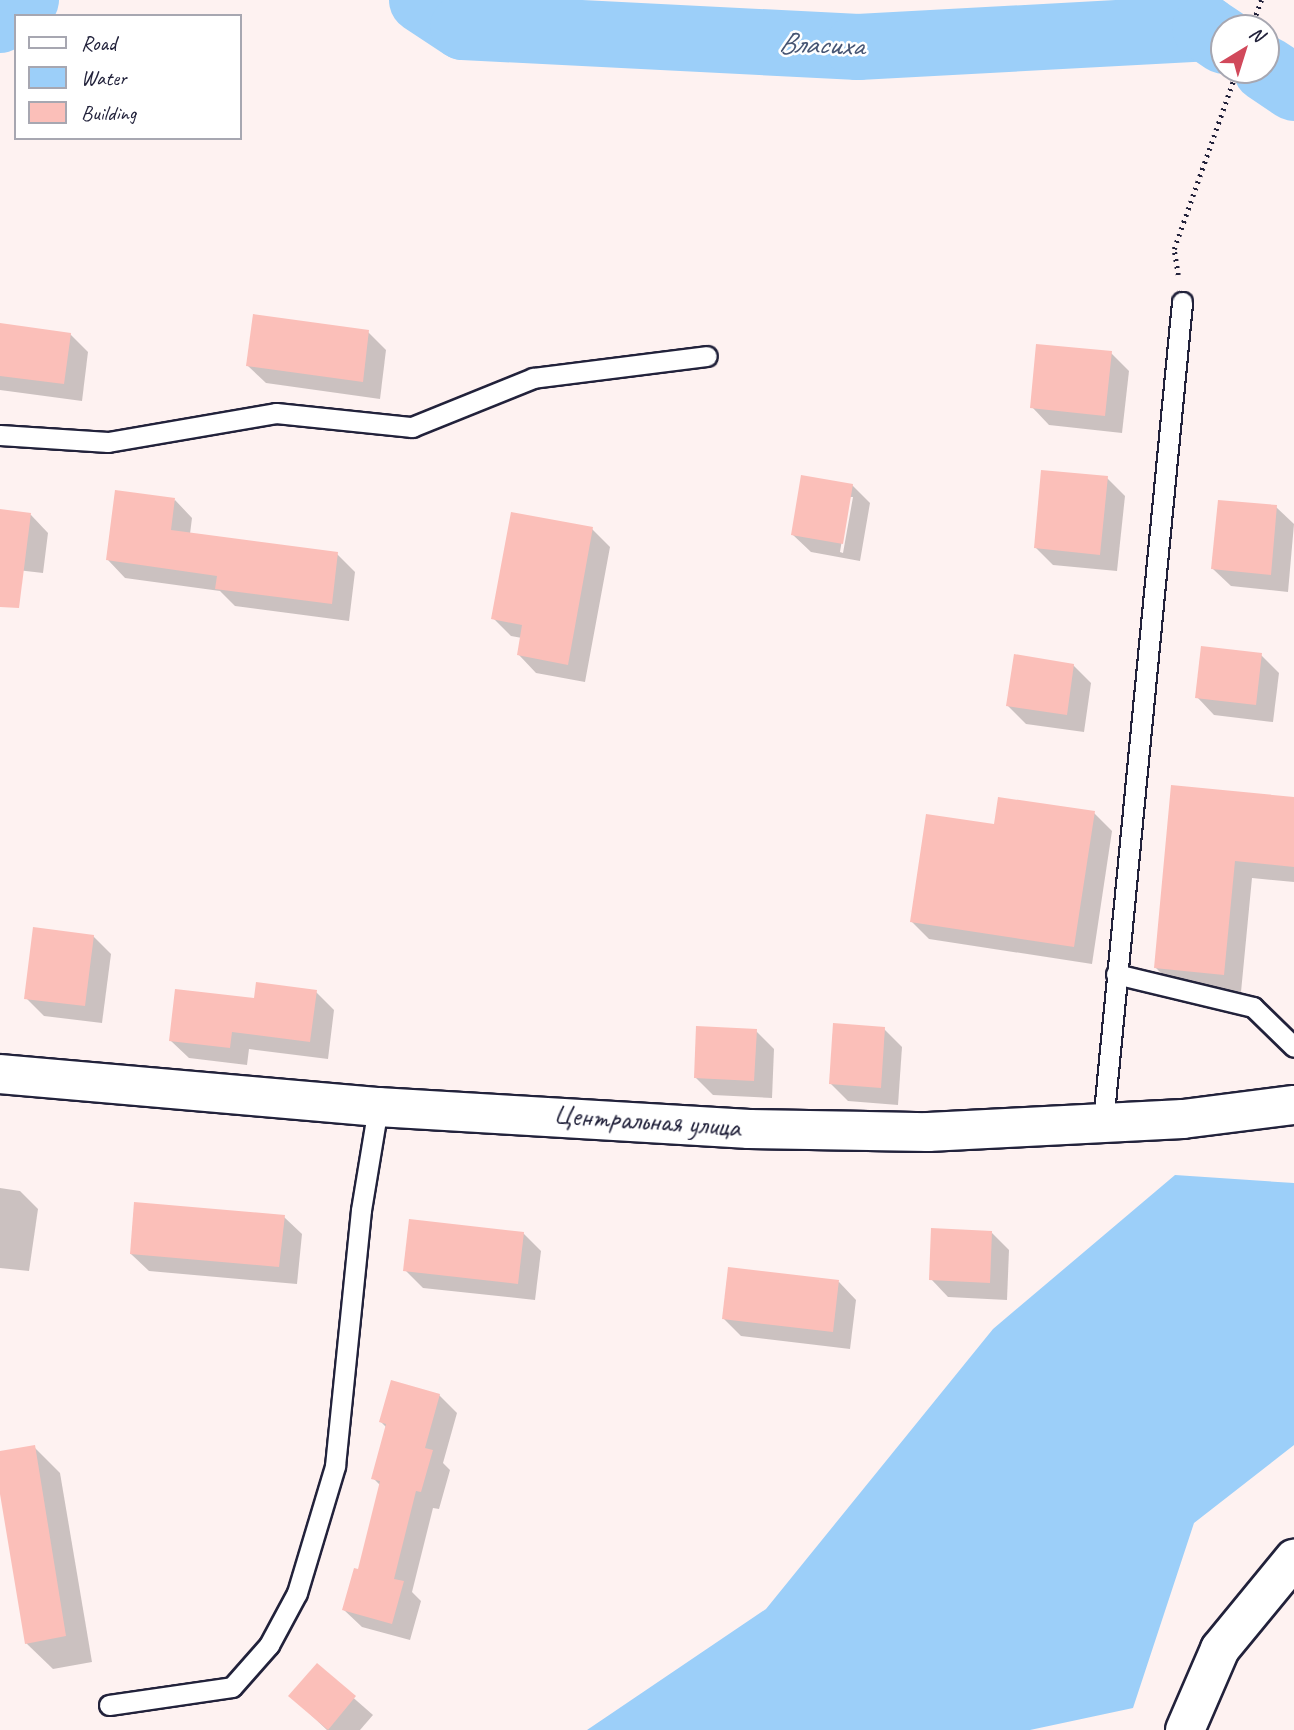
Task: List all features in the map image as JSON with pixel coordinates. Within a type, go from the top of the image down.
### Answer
[{"type":"street","name":"Центральная улица","points":[[0,1074],[378,1107],[777,1129],[928,1132],[1103,1123],[1294,1105]]},
{"type":"street","points":[[1185,1730],[1220,1648],[1294,1559]]},
{"type":"lane","points":[[1103,1123],[1182,302]]},
{"type":"lane","points":[[0,435],[108,442],[276,413],[412,427],[533,378],[707,356]]},
{"type":"lane","points":[[1116,974],[1253,1007],[1294,1047]]},
{"type":"lane","points":[[109,1705],[232,1687],[269,1645],[296,1593],[335,1466],[362,1210],[378,1107]]},
{"type":"path","points":[[1182,302],[1174,249],[1232,84]]},
{"type":"water","points":[[1175,1175],[1294,1183],[1294,1445],[1194,1523],[1133,1708],[1030,1730],[587,1730],[766,1609],[993,1329]]},
{"type":"building","points":[[253,314],[369,330],[363,382],[246,366]]},
{"type":"building","points":[[0,323],[71,333],[64,384],[0,376]]},
{"type":"building","points":[[1036,344],[1112,351],[1105,416],[1030,408]]},
{"type":"building","points":[[1041,470],[1108,476],[1100,555],[1034,548]]},
{"type":"building","points":[[801,475],[853,484],[843,544],[791,535]]},
{"type":"building","points":[[115,490],[175,498],[171,530],[338,552],[332,604],[215,589],[217,576],[106,560]]},
{"type":"building","points":[[1218,500],[1277,505],[1271,575],[1211,569]]},
{"type":"building","points":[[0,509],[31,513],[19,608],[0,607]]},
{"type":"building","points":[[511,512],[593,527],[568,665],[517,655],[522,625],[491,619]]},
{"type":"building","points":[[1201,646],[1262,653],[1256,705],[1195,698]]},
{"type":"building","points":[[1014,654],[1074,664],[1067,715],[1006,706]]},
{"type":"building","points":[[1171,785],[1294,797],[1294,867],[1235,861],[1224,975],[1154,968]]},
{"type":"building","points":[[998,797],[1095,811],[1074,947],[910,922],[926,814],[994,824]]},
{"type":"building","points":[[33,927],[94,935],[85,1006],[24,999]]},
{"type":"building","points":[[256,982],[317,990],[310,1042],[232,1032],[230,1048],[169,1041],[175,989],[254,998]]},
{"type":"building","points":[[833,1023],[885,1027],[881,1088],[829,1084]]},
{"type":"building","points":[[696,1026],[757,1029],[754,1081],[694,1078]]},
{"type":"building","points":[[134,1202],[285,1215],[279,1267],[130,1254]]},
{"type":"building","points":[[409,1219],[524,1232],[518,1284],[403,1271]]},
{"type":"building","points":[[931,1228],[992,1231],[990,1283],[929,1280]]},
{"type":"building","points":[[728,1267],[839,1280],[833,1332],[722,1319]]},
{"type":"building","points":[[391,1380],[440,1394],[425,1448],[433,1450],[421,1492],[416,1491],[394,1579],[404,1581],[392,1624],[342,1610],[354,1568],[358,1569],[380,1481],[371,1479],[386,1424],[379,1422]]},
{"type":"building","points":[[35,1445],[66,1636],[25,1644],[0,1494],[0,1451]]},
{"type":"building","points":[[317,1663],[356,1696],[328,1730],[288,1696]]},
{"type":"waterway","name":"Власиха","points":[[0,20],[26,0]]},
{"type":"waterway","name":"Власиха","points":[[422,0],[463,27],[858,47],[1205,28],[1210,31]]},
{"type":"waterway","name":"Власиха","points":[[1280,78],[1294,88]]}]
